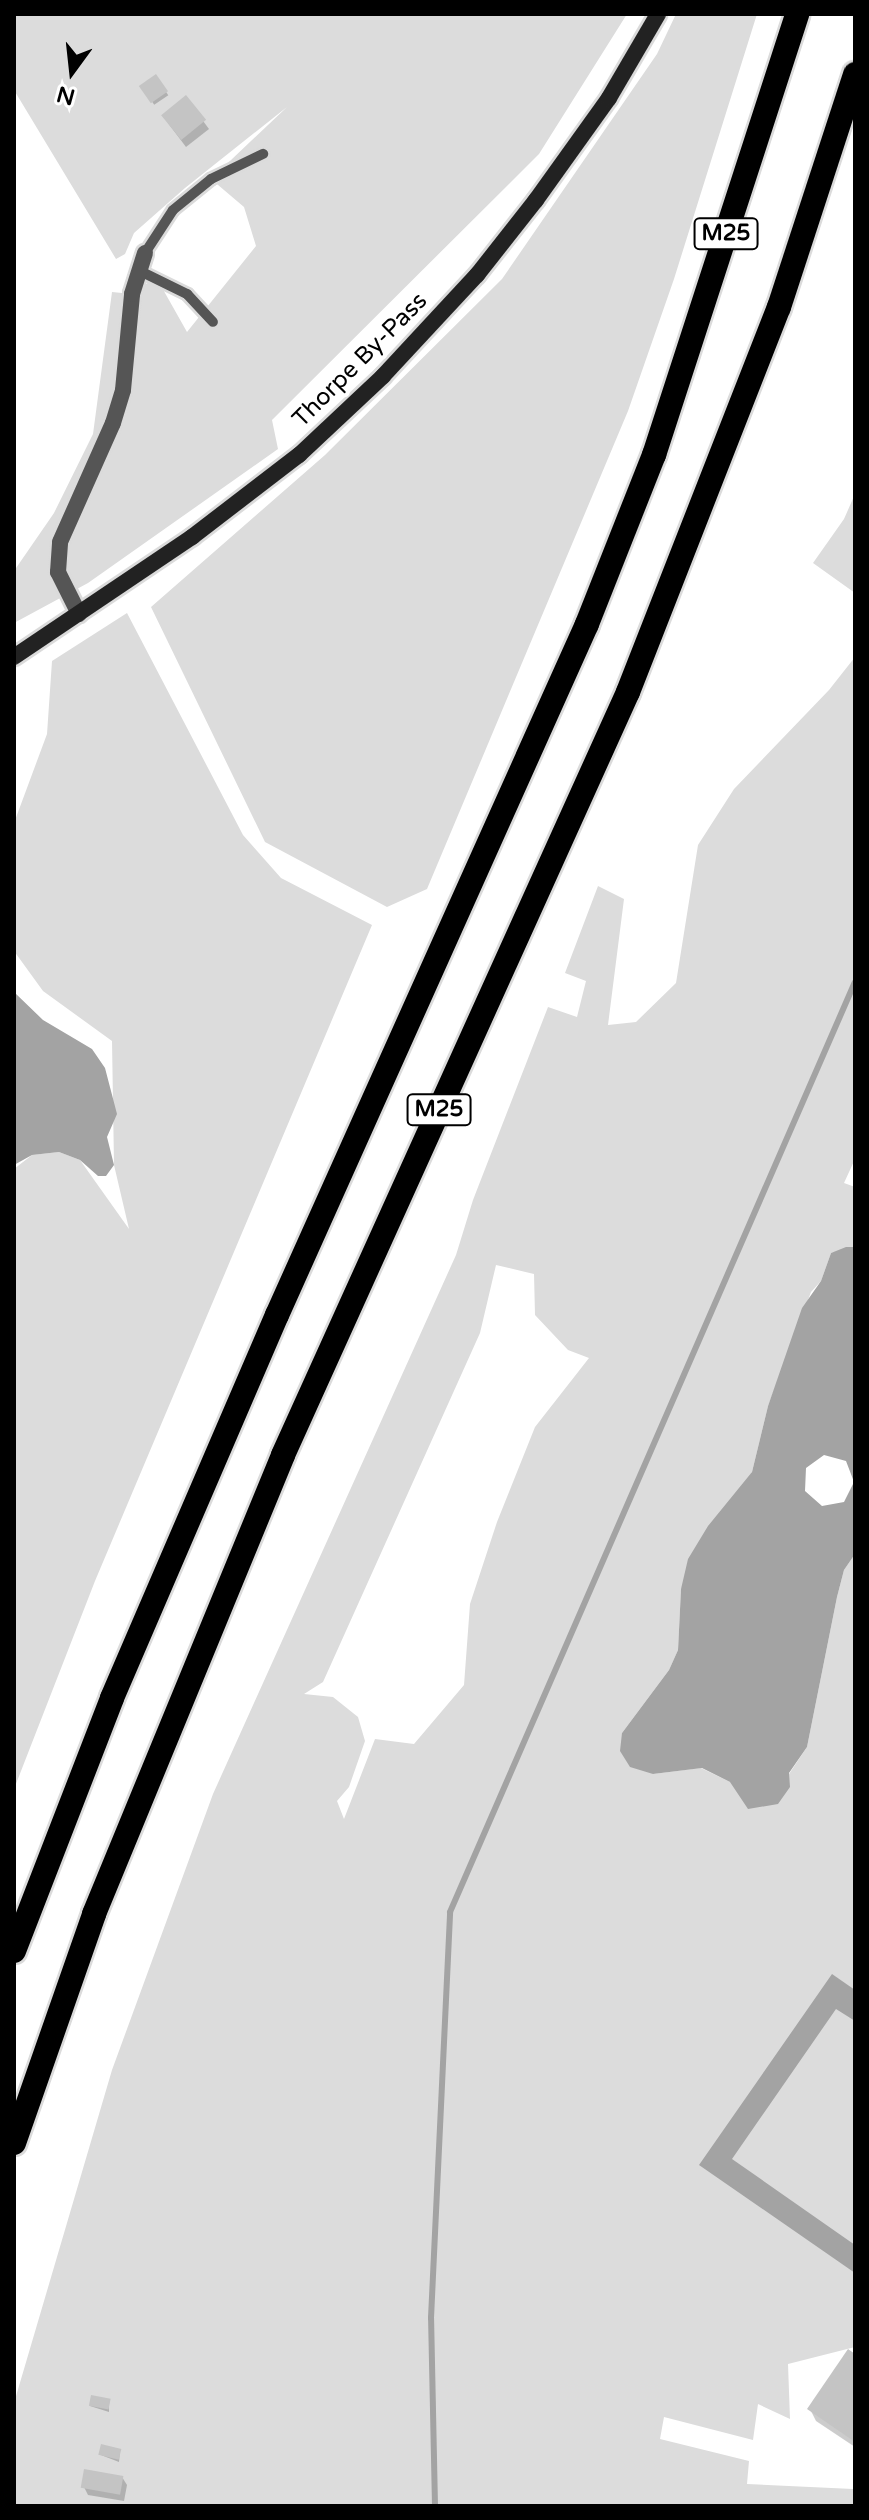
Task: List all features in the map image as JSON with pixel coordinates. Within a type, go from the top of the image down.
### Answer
[{"type":"highway","name":"M25","points":[[14,1951],[112,1698],[271,1329],[587,624],[654,455],[797,14]]},
{"type":"highway","name":"M25","points":[[14,2143],[94,1914],[283,1455],[628,692],[779,307],[855,74]]},
{"type":"main road","name":"Thorpe By-Pass","points":[[14,657],[192,537],[299,455],[383,376],[477,275],[536,200],[609,98],[658,14]]},
{"type":"street","points":[[79,614],[65,593],[57,557],[60,542],[113,423],[123,390],[132,294],[145,253]]},
{"type":"lane","points":[[145,253],[173,210],[211,179],[263,154]]},
{"type":"lane","points":[[138,270],[187,294],[213,322]]},
{"type":"shaded area","points":[[14,14],[627,14],[539,154],[272,420],[278,449],[88,583],[14,623],[14,571],[54,513],[93,434],[112,292],[132,294],[156,277],[187,332],[256,246],[244,207],[211,179],[287,107],[134,233],[125,254],[116,259],[14,90]]},
{"type":"shaded area","points":[[676,14],[757,14],[674,279],[628,411],[427,889],[387,907],[265,842],[151,607],[325,455],[502,279],[657,54]]},
{"type":"shaded area","points":[[855,494],[855,593],[813,563],[844,519]]},
{"type":"shaded area","points":[[127,613],[243,835],[281,878],[372,925],[95,1581],[14,1789],[14,1169],[32,1155],[59,1152],[80,1160],[129,1229],[114,1165],[112,1041],[43,991],[14,951],[14,823],[47,734],[52,661]]},
{"type":"shaded area","points":[[855,657],[855,1159],[844,1183],[855,1187],[855,1247],[831,1253],[821,1281],[811,1292],[768,1406],[752,1472],[681,1589],[678,1650],[669,1670],[622,1733],[653,1774],[701,1768],[730,1782],[789,1774],[807,1747],[837,1597],[844,1570],[855,1554],[855,2347],[788,2364],[790,2419],[758,2404],[753,2440],[664,2417],[660,2439],[749,2461],[747,2484],[853,2489],[855,2478],[855,2506],[14,2506],[14,2403],[112,2070],[213,1794],[456,1255],[473,1200],[548,1007],[577,1017],[586,981],[565,973],[598,886],[624,899],[608,1025],[636,1022],[676,983],[698,845],[734,789],[829,690]],"holes":[[[496,1265],[534,1274],[535,1315],[568,1350],[589,1358],[535,1427],[497,1522],[470,1604],[464,1685],[414,1744],[375,1739],[344,1819],[337,1801],[349,1787],[365,1741],[358,1717],[333,1697],[304,1694],[323,1682],[480,1333]]]},
{"type":"shaded area","points":[[14,992],[43,1020],[92,1049],[105,1068],[117,1114],[107,1137],[114,1165],[106,1176],[98,1176],[80,1160],[59,1152],[32,1155],[14,1165]]},
{"type":"shaded area","points":[[855,1247],[855,1554],[844,1570],[837,1597],[807,1747],[789,1773],[790,1787],[778,1804],[748,1809],[730,1782],[702,1768],[653,1774],[630,1767],[620,1751],[622,1733],[669,1670],[678,1650],[681,1589],[688,1559],[708,1526],[752,1472],[768,1406],[802,1308],[821,1281],[831,1253]],"holes":[[[824,1455],[846,1461],[854,1482],[844,1502],[822,1506],[805,1491],[806,1468]]]},
{"type":"shaded area","points":[[832,1974],[855,1990],[855,2021],[836,2009],[732,2159],[855,2245],[855,2273],[699,2165]]},
{"type":"building","points":[[156,74],[168,91],[151,103],[139,86]]},
{"type":"building","points":[[186,95],[206,120],[181,140],[161,115]]},
{"type":"building","points":[[848,2349],[855,2354],[855,2442],[807,2409]]},
{"type":"building","points":[[91,2395],[111,2399],[109,2410],[89,2406]]},
{"type":"building","points":[[101,2444],[121,2449],[119,2460],[98,2455]]},
{"type":"building","points":[[84,2469],[123,2476],[120,2495],[81,2488]]},
{"type":"waterway","points":[[435,2506],[431,2318],[450,1912],[855,982]]}]
